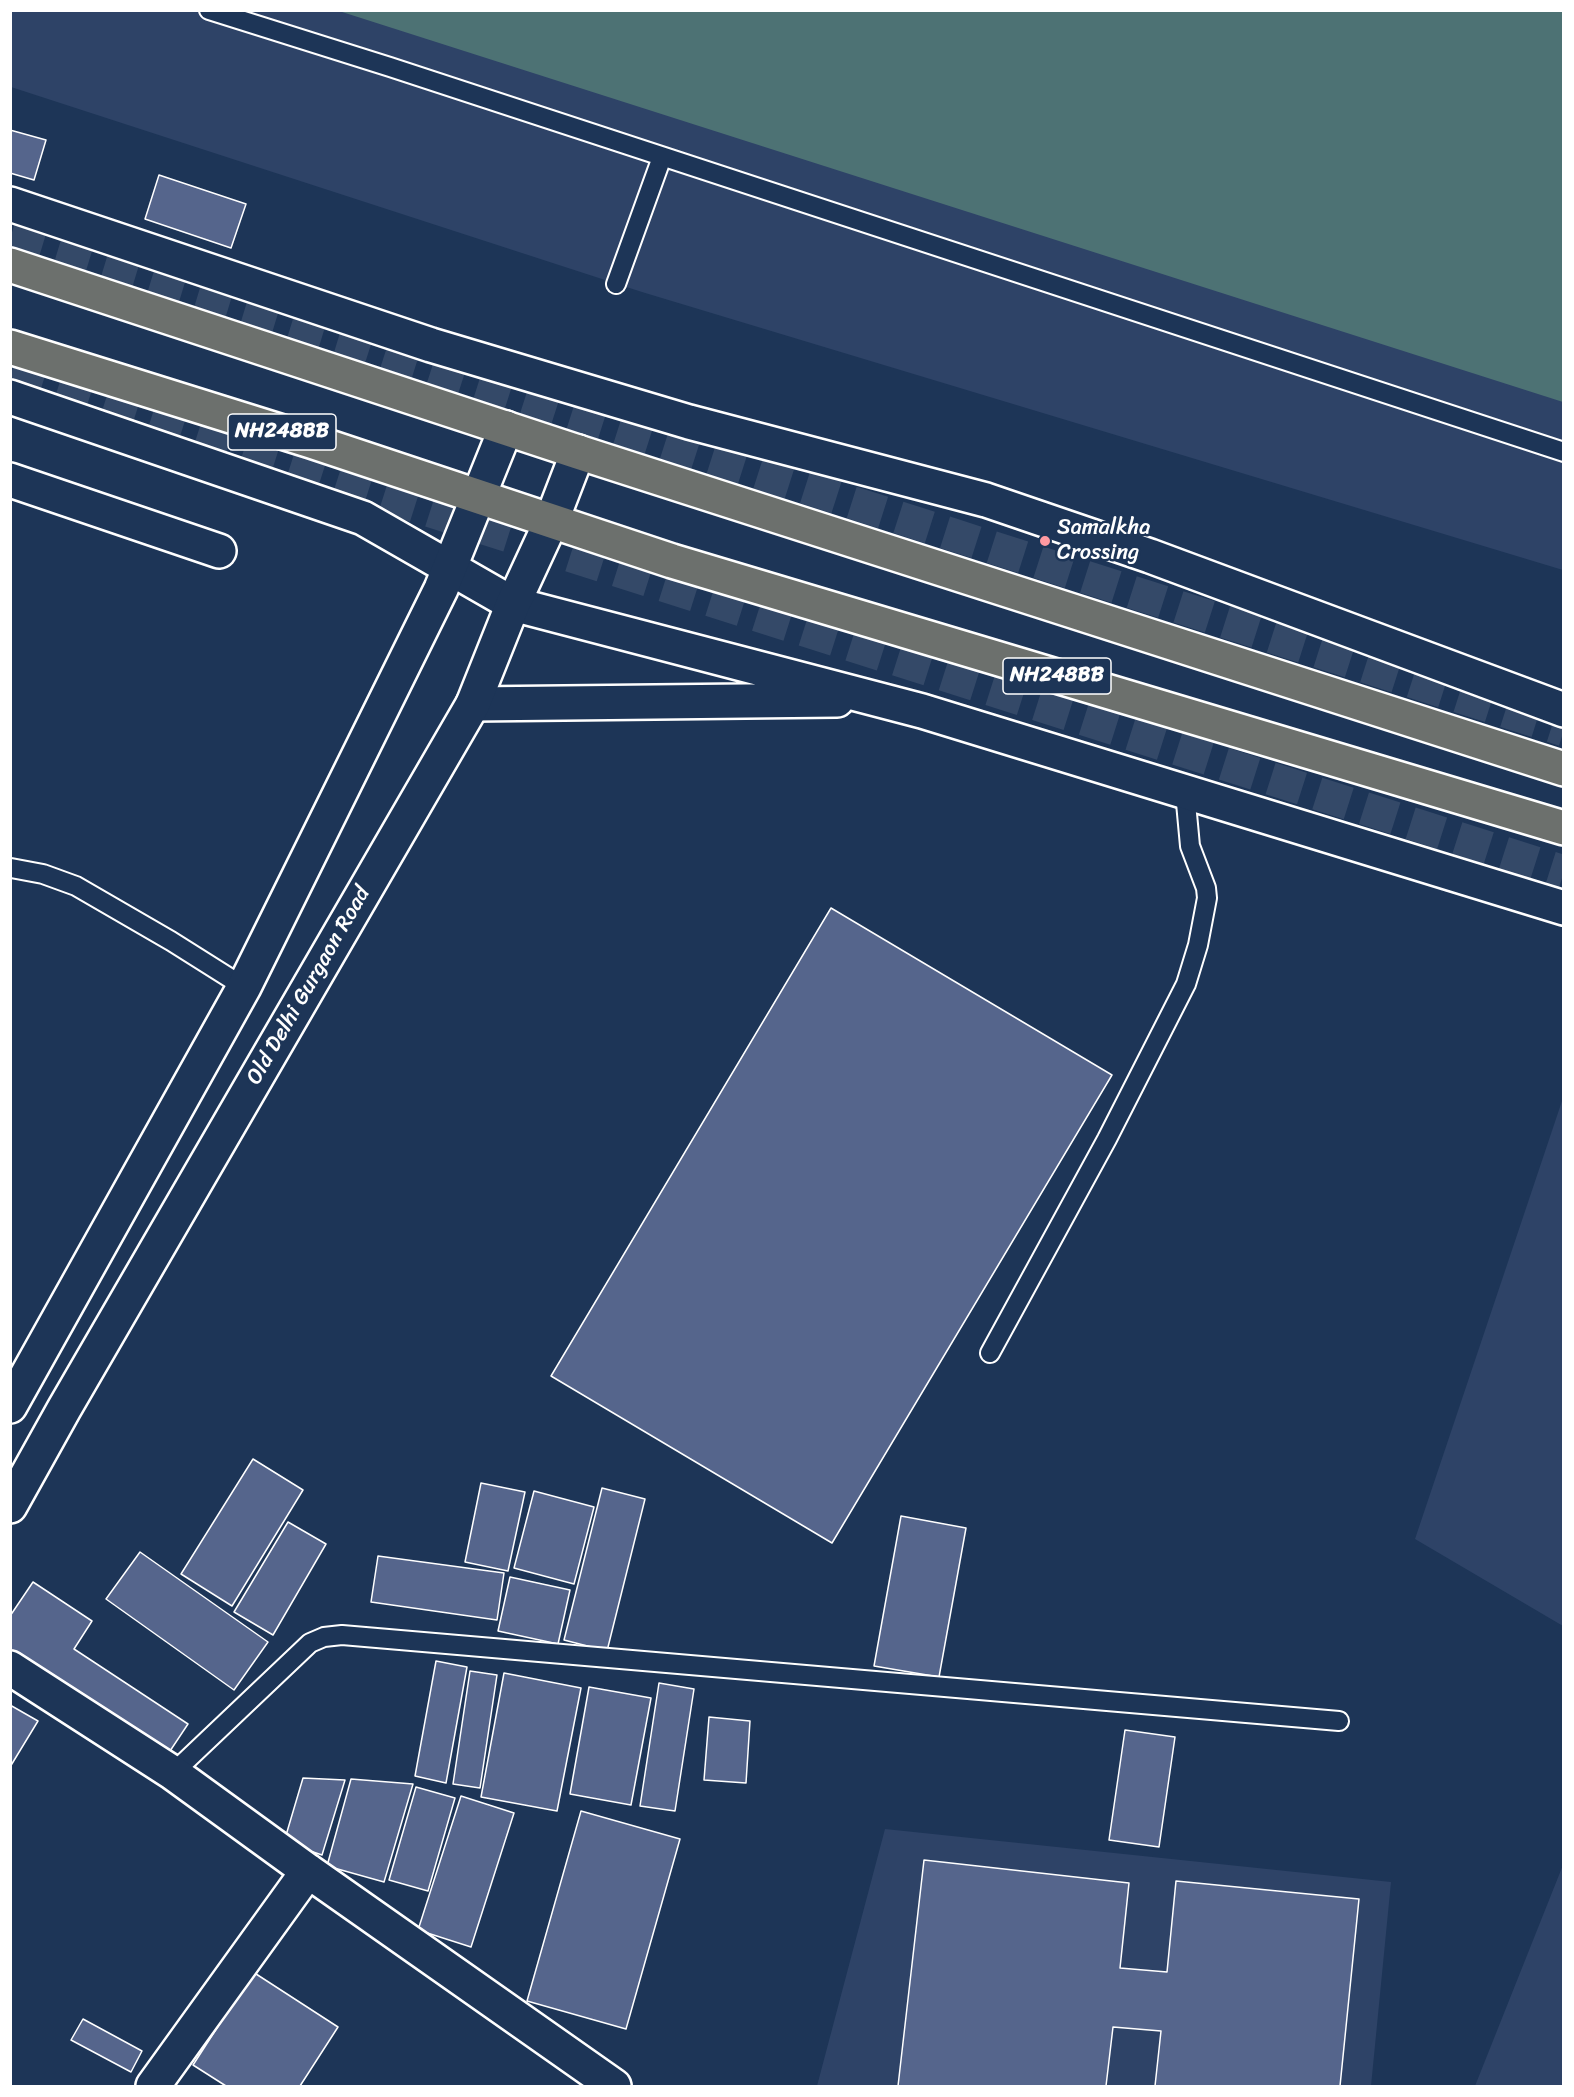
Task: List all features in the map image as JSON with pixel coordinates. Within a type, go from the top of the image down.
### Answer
[{"type":"highway","name":"NH248BB","points":[[10,265],[578,452],[1563,769]]},
{"type":"highway","name":"NH248BB","points":[[10,347],[311,441],[551,522],[695,567],[1563,828]]},
{"type":"street","points":[[10,204],[432,345],[689,422],[986,500],[1150,556],[1563,710]]},
{"type":"street","points":[[10,398],[363,518],[513,604],[922,711],[1563,908]]},
{"type":"street","points":[[10,1406],[244,987],[429,613],[506,428]]},
{"type":"street","name":"Old Delhi Gurgaon Road","points":[[10,1506],[63,1409],[473,704],[513,604],[551,522],[578,452]]},
{"type":"street","points":[[10,480],[219,551]]},
{"type":"street","points":[[473,704],[849,700],[922,711]]},
{"type":"street","points":[[10,1668],[173,1773],[614,2086]]},
{"type":"street","points":[[162,2084],[308,1871]]},
{"type":"lane","points":[[209,10],[1563,452]]},
{"type":"lane","points":[[616,284],[662,157]]},
{"type":"lane","points":[[990,1353],[1107,1138],[1186,984],[1198,945],[1207,898],[1206,888],[1190,846],[1185,792]]},
{"type":"lane","points":[[11,868],[43,874],[76,886],[171,941],[244,987]]},
{"type":"lane","points":[[173,1773],[310,1643],[324,1637],[342,1635],[1339,1721]]},
{"type":"shaded area","points":[[11,10],[1563,11],[1563,570],[642,292],[11,87]]},
{"type":"shaded area","points":[[1563,1098],[1564,1626],[1415,1539]]},
{"type":"shaded area","points":[[885,1829],[1391,1882],[1371,2086],[817,2086]]},
{"type":"shaded area","points":[[1563,1865],[1563,2086],[1475,2086]]},
{"type":"green space","points":[[339,11],[1563,11],[1563,402]]},
{"type":"building","points":[[10,130],[46,140],[34,180],[10,173]]},
{"type":"building","points":[[159,175],[246,204],[231,248],[145,219]]},
{"type":"building","points":[[831,908],[1112,1075],[832,1543],[551,1376]]},
{"type":"building","points":[[253,1459],[303,1490],[232,1606],[181,1574]]},
{"type":"building","points":[[481,1483],[525,1492],[508,1571],[465,1562]]},
{"type":"building","points":[[602,1488],[645,1499],[607,1651],[564,1640]]},
{"type":"building","points":[[534,1491],[594,1507],[574,1584],[514,1568]]},
{"type":"building","points":[[901,1516],[966,1528],[939,1677],[874,1666]]},
{"type":"building","points":[[288,1522],[326,1544],[273,1635],[234,1612]]},
{"type":"building","points":[[140,1552],[268,1642],[234,1690],[106,1599]]},
{"type":"building","points":[[378,1556],[504,1573],[497,1620],[371,1602]]},
{"type":"building","points":[[510,1577],[570,1590],[558,1644],[498,1631]]},
{"type":"building","points":[[33,1582],[92,1621],[74,1649],[188,1724],[164,1760],[10,1658],[10,1616]]},
{"type":"building","points":[[436,1661],[467,1667],[446,1783],[415,1776]]},
{"type":"building","points":[[470,1671],[497,1675],[480,1788],[453,1784]]},
{"type":"building","points":[[504,1673],[581,1688],[557,1811],[481,1797]]},
{"type":"building","points":[[659,1683],[694,1689],[675,1811],[640,1806]]},
{"type":"building","points":[[589,1687],[651,1698],[631,1805],[570,1794]]},
{"type":"building","points":[[10,1705],[38,1721],[10,1767]]},
{"type":"building","points":[[709,1717],[750,1721],[746,1783],[704,1780]]},
{"type":"building","points":[[1125,1730],[1175,1737],[1159,1847],[1109,1840]]},
{"type":"building","points":[[303,1778],[345,1780],[322,1855],[284,1842]]},
{"type":"building","points":[[351,1779],[413,1784],[384,1882],[327,1866]]},
{"type":"building","points":[[416,1787],[455,1798],[428,1891],[389,1880]]},
{"type":"building","points":[[461,1796],[514,1813],[471,1947],[418,1930]]},
{"type":"building","points":[[581,1811],[680,1839],[626,2029],[527,2001]]},
{"type":"building","points":[[924,1860],[1129,1883],[1120,1968],[1167,1972],[1176,1881],[1359,1899],[1340,2086],[1155,2086],[1161,2031],[1113,2027],[1106,2086],[898,2086]]},
{"type":"building","points":[[253,1972],[338,2027],[300,2086],[226,2086],[193,2065]]},
{"type":"building","points":[[83,2019],[142,2051],[131,2072],[71,2040]]},
{"type":"tunnel","points":[[10,239],[343,340],[1564,730]]},
{"type":"tunnel","points":[[10,377],[1564,872]]},
{"type":"place","name":"Samalkha Crossing","points":[[1045,541]]}]
